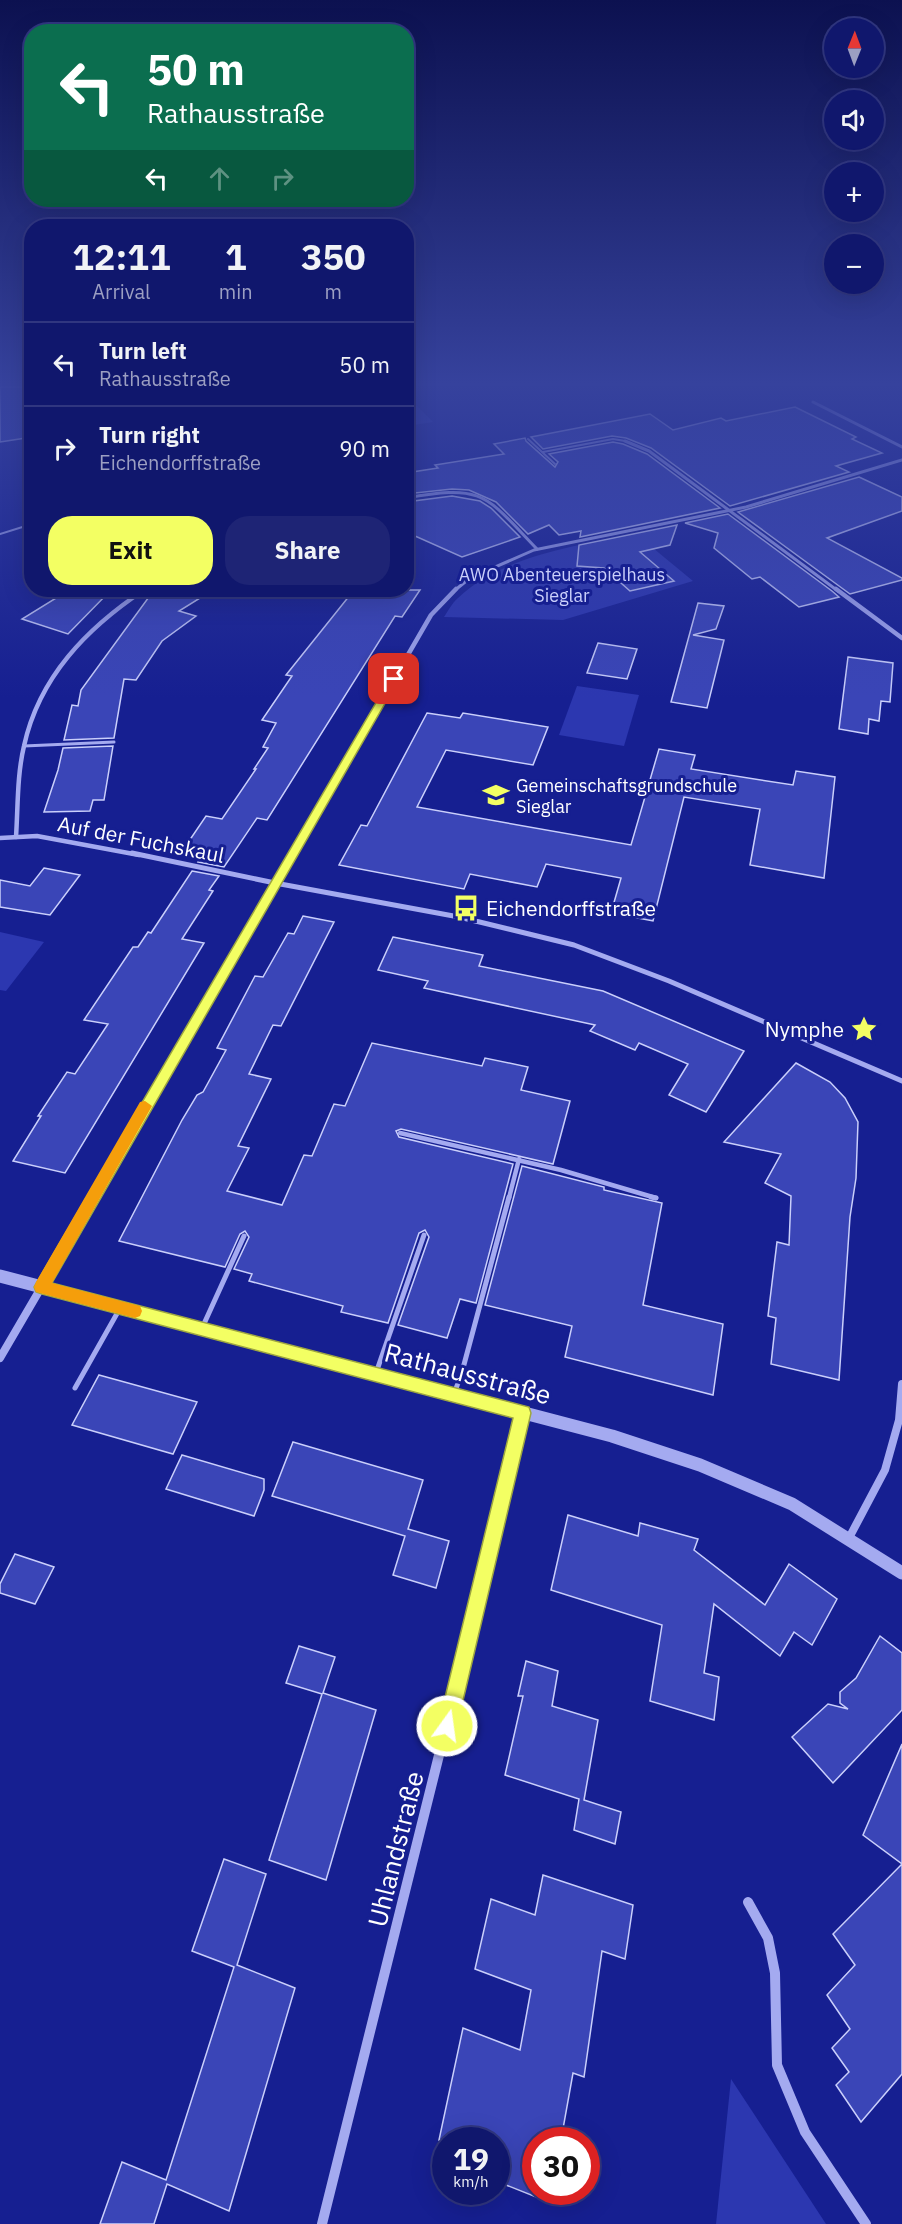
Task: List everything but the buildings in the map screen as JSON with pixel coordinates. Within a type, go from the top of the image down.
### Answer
[{"type":"street","points":[[414,497],[453,491],[484,497],[491,501],[537,549]]},
{"type":"street","points":[[703,491],[902,638]]},
{"type":"street","points":[[0,1358],[431,615],[447,596],[470,578],[537,549],[730,511],[798,491]]},
{"type":"street","points":[[16,837],[24,746],[31,719],[60,667],[93,627],[134,597]]},
{"type":"street","name":"Auf der Fuchskaul","points":[[0,838],[37,836],[97,846],[275,883],[459,917],[574,945],[709,998],[902,1081]]},
{"type":"street","name":"Rathausstraße","points":[[0,1276],[612,1436],[700,1465],[792,1504],[902,1573]]},
{"type":"street","points":[[849,1538],[885,1470],[898,1420],[902,1384]]},
{"type":"street","name":"Uhlandstraße","points":[[322,2224],[434,1781],[523,1413]]},
{"type":"street","points":[[748,1902],[768,1938],[775,1973],[777,2065],[805,2132],[866,2224]]},
{"type":"lane","points":[[0,534],[24,526]]},
{"type":"lane","points":[[24,746],[114,742]]},
{"type":"lane","points":[[400,1133],[606,1181],[656,1198]]},
{"type":"lane","points":[[454,1394],[462,1372],[519,1159]]},
{"type":"lane","points":[[376,1373],[424,1235]]},
{"type":"lane","points":[[202,1329],[244,1236]]},
{"type":"lane","points":[[75,1388],[121,1308]]},
{"type":"green space","name":"AWO Abenteuerspielhaus Sieglar","points":[[636,534],[693,581],[563,620],[444,617],[456,600],[476,584],[518,562],[566,548]]},
{"type":"green space","points":[[577,686],[639,695],[624,746],[559,735]]},
{"type":"green space","points":[[0,932],[44,942],[6,991],[0,990]]},
{"type":"green space","points":[[731,2079],[826,2224],[716,2224]]},
{"type":"slow traffic","points":[[135,1311],[42,1287],[145,1106]]},
{"type":"place","name":"Gemeinschaftsgrundschule Sieglar","points":[[496,795]]},
{"type":"place","name":"Eichendorffstraße","points":[[466,908]]},
{"type":"place","name":"Nymphe","points":[[864,1029]]},
{"type":"route","points":[[394,679],[42,1287],[523,1413],[447,1726]]}]
